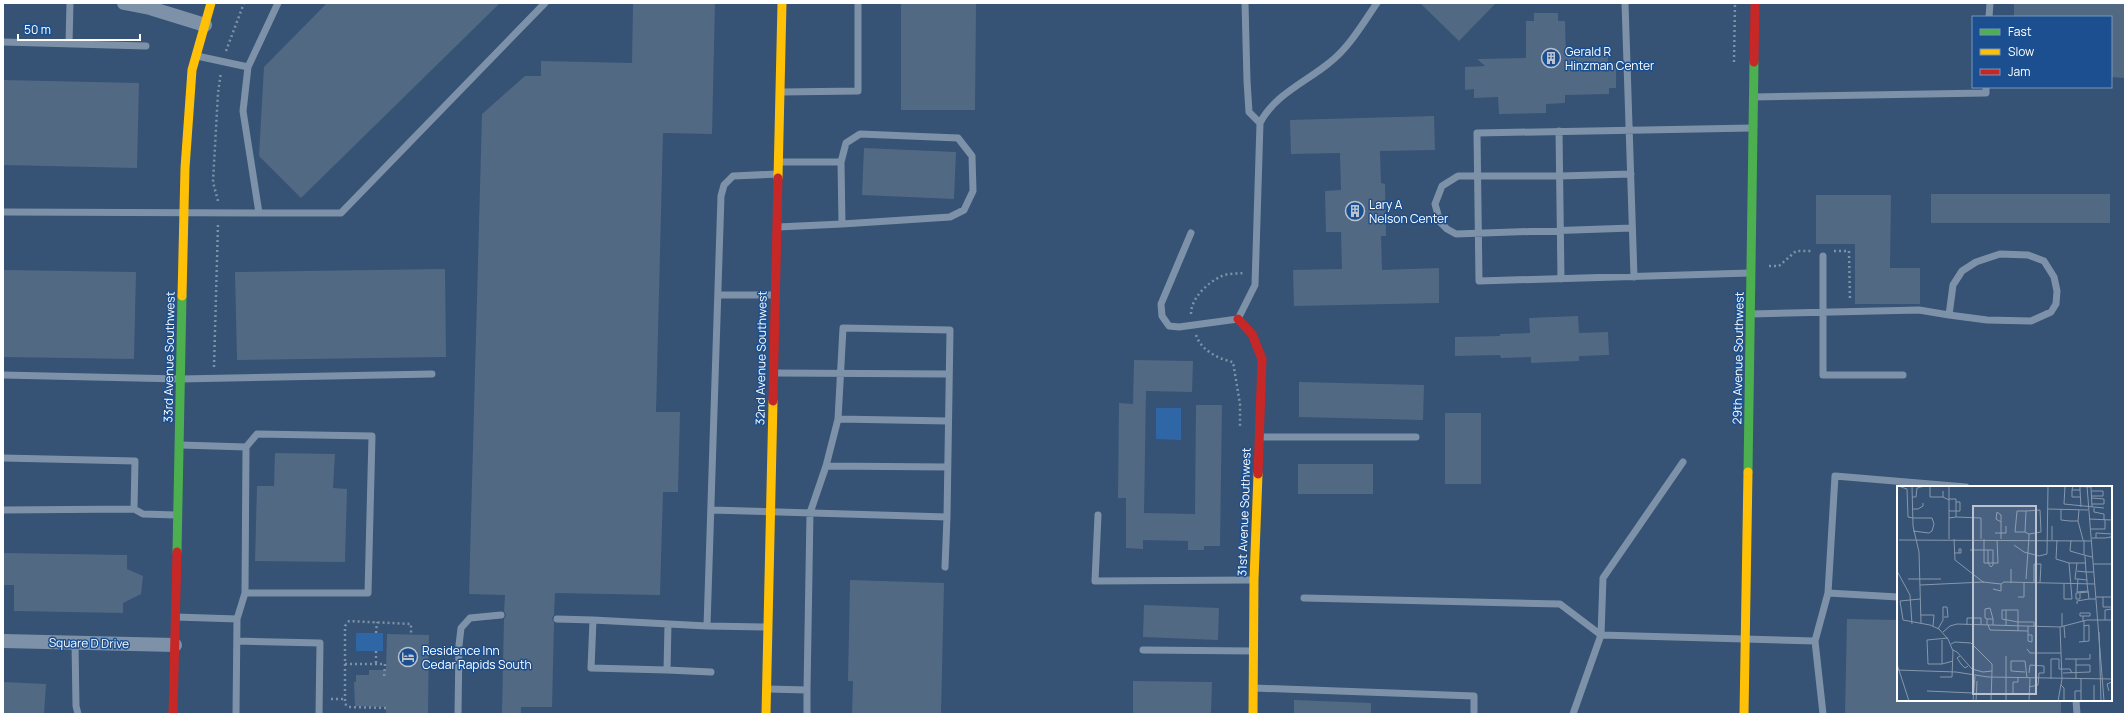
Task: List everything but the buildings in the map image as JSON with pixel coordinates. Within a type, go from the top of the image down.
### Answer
[{"type":"street","points":[[124,3],[150,8],[205,25]]},
{"type":"street","name":"33rd Avenue Southwest","points":[[173,714],[184,212],[188,105],[196,56],[210,3]]},
{"type":"street","name":"32nd Avenue Southwest","points":[[766,714],[782,3]]},
{"type":"street","name":"29th Avenue Southwest","points":[[1744,714],[1755,3]]},
{"type":"street","name":"31st Avenue Southwest","points":[[1238,319],[1252,334],[1262,359],[1254,580],[1253,714]]},
{"type":"street","name":"Square D Drive","points":[[3,641],[175,645]]},
{"type":"lane","points":[[69,44],[70,3]]},
{"type":"lane","points":[[259,213],[243,110],[248,67],[278,3]]},
{"type":"lane","points":[[3,212],[341,213],[545,3]]},
{"type":"lane","points":[[779,92],[858,91],[858,3]]},
{"type":"lane","points":[[1245,3],[1249,112],[1260,123]]},
{"type":"lane","points":[[1191,233],[1161,304],[1162,316],[1169,326],[1193,326],[1238,319],[1255,284],[1260,123],[1272,106],[1335,57],[1357,32],[1377,3]]},
{"type":"lane","points":[[1625,3],[1634,277]]},
{"type":"lane","points":[[1989,16],[1990,3]]},
{"type":"lane","points":[[3,42],[146,46]]},
{"type":"lane","points":[[196,56],[248,67]]},
{"type":"lane","points":[[1754,97],[1986,93],[1986,88]]},
{"type":"lane","points":[[1751,273],[1479,281],[1477,132],[1754,128]]},
{"type":"lane","points":[[1559,131],[1561,279]]},
{"type":"lane","points":[[776,227],[842,224],[950,217],[964,210],[974,191],[972,156],[958,138],[860,134],[846,143],[841,162],[842,224]]},
{"type":"lane","points":[[778,162],[841,162]]},
{"type":"lane","points":[[706,626],[721,196],[724,185],[733,176],[778,174]]},
{"type":"lane","points":[[1631,174],[1478,177],[1458,176],[1449,180],[1440,190],[1435,204],[1440,222],[1447,229],[1456,234],[1632,228]]},
{"type":"lane","points":[[1751,314],[1919,310],[1949,315],[1987,320],[2031,320],[2051,312],[2056,304],[2057,291],[2054,278],[2044,261],[2028,255],[2000,254],[1976,262],[1962,271],[1953,285],[1949,315]]},
{"type":"lane","points":[[1823,256],[1823,375],[1903,375]]},
{"type":"lane","points":[[718,295],[775,295]]},
{"type":"lane","points":[[807,714],[810,513],[826,466],[838,419],[843,328],[950,330],[945,567]]},
{"type":"lane","points":[[773,373],[949,374]]},
{"type":"lane","points":[[3,376],[214,379],[432,374]]},
{"type":"lane","points":[[838,419],[948,421]]},
{"type":"lane","points":[[236,714],[236,619],[245,593],[246,447],[256,434],[372,436],[368,593],[245,593]]},
{"type":"lane","points":[[1259,436],[1416,437]]},
{"type":"lane","points":[[179,445],[246,447]]},
{"type":"lane","points":[[3,458],[135,461],[134,510]]},
{"type":"lane","points":[[1573,714],[1601,635],[1603,578],[1683,462]]},
{"type":"lane","points":[[826,466],[948,467]]},
{"type":"lane","points":[[1823,714],[1815,641],[1828,593],[1835,476],[1954,486]]},
{"type":"lane","points":[[3,510],[134,510],[143,514],[178,515]]},
{"type":"lane","points":[[711,510],[947,517]]},
{"type":"lane","points":[[1098,515],[1095,581],[1254,580]]},
{"type":"lane","points":[[1828,593],[1897,597]]},
{"type":"lane","points":[[1304,598],[1560,604],[1601,635],[1815,641]]},
{"type":"lane","points":[[458,714],[458,644],[461,628],[470,618],[501,615]]},
{"type":"lane","points":[[175,617],[236,619]]},
{"type":"lane","points":[[557,619],[706,626],[768,627]]},
{"type":"lane","points":[[593,620],[591,668],[711,672]]},
{"type":"lane","points":[[667,670],[668,624]]},
{"type":"lane","points":[[237,641],[320,643],[319,714]]},
{"type":"lane","points":[[75,642],[76,706],[78,714]]},
{"type":"lane","points":[[1143,650],[1253,651]]},
{"type":"lane","points":[[1253,688],[1474,696],[1474,714]]},
{"type":"lane","points":[[766,689],[807,690]]},
{"type":"lane","points":[[2076,701],[2076,714]]},
{"type":"path","points":[[214,379],[218,197],[213,182],[218,93],[222,62],[244,3]]},
{"type":"path","points":[[1240,427],[1240,404],[1233,362],[1224,360],[1208,351],[1198,341],[1193,326],[1191,312],[1197,297],[1208,285],[1222,275],[1244,273]]},
{"type":"path","points":[[386,708],[347,707],[344,700],[345,626],[349,622],[411,624],[411,635]]},
{"type":"path","points":[[376,633],[377,622]]},
{"type":"path","points":[[376,651],[376,664]]},
{"type":"path","points":[[345,664],[385,664],[384,678]]},
{"type":"path","points":[[329,702],[330,699],[344,700]]},
{"type":"shaded area","points":[[1156,408],[1181,408],[1181,440],[1156,439]]},
{"type":"shaded area","points":[[356,633],[383,633],[383,651],[356,651]]},
{"type":"traffic: fast","points":[[1748,472],[1754,62]]},
{"type":"traffic: fast","points":[[177,552],[182,296]]},
{"type":"traffic: slow","points":[[182,296],[185,168],[192,70],[211,3]]},
{"type":"traffic: slow","points":[[778,178],[782,3]]},
{"type":"traffic: slow","points":[[766,714],[773,401]]},
{"type":"traffic: slow","points":[[1744,714],[1748,472]]},
{"type":"traffic: slow","points":[[1253,714],[1254,580],[1258,474]]},
{"type":"traffic: jam","points":[[1754,62],[1755,3]]},
{"type":"traffic: jam","points":[[773,401],[778,178]]},
{"type":"traffic: jam","points":[[1238,319],[1252,334],[1262,359],[1258,474]]},
{"type":"traffic: jam","points":[[173,714],[177,552]]},
{"type":"place","name":"Gerald R Hinzman Center","points":[[1551,58]]},
{"type":"place","name":"Lary A Nelson Center","points":[[1355,211]]},
{"type":"place","name":"Residence Inn Cedar Rapids South","points":[[408,657]]}]
